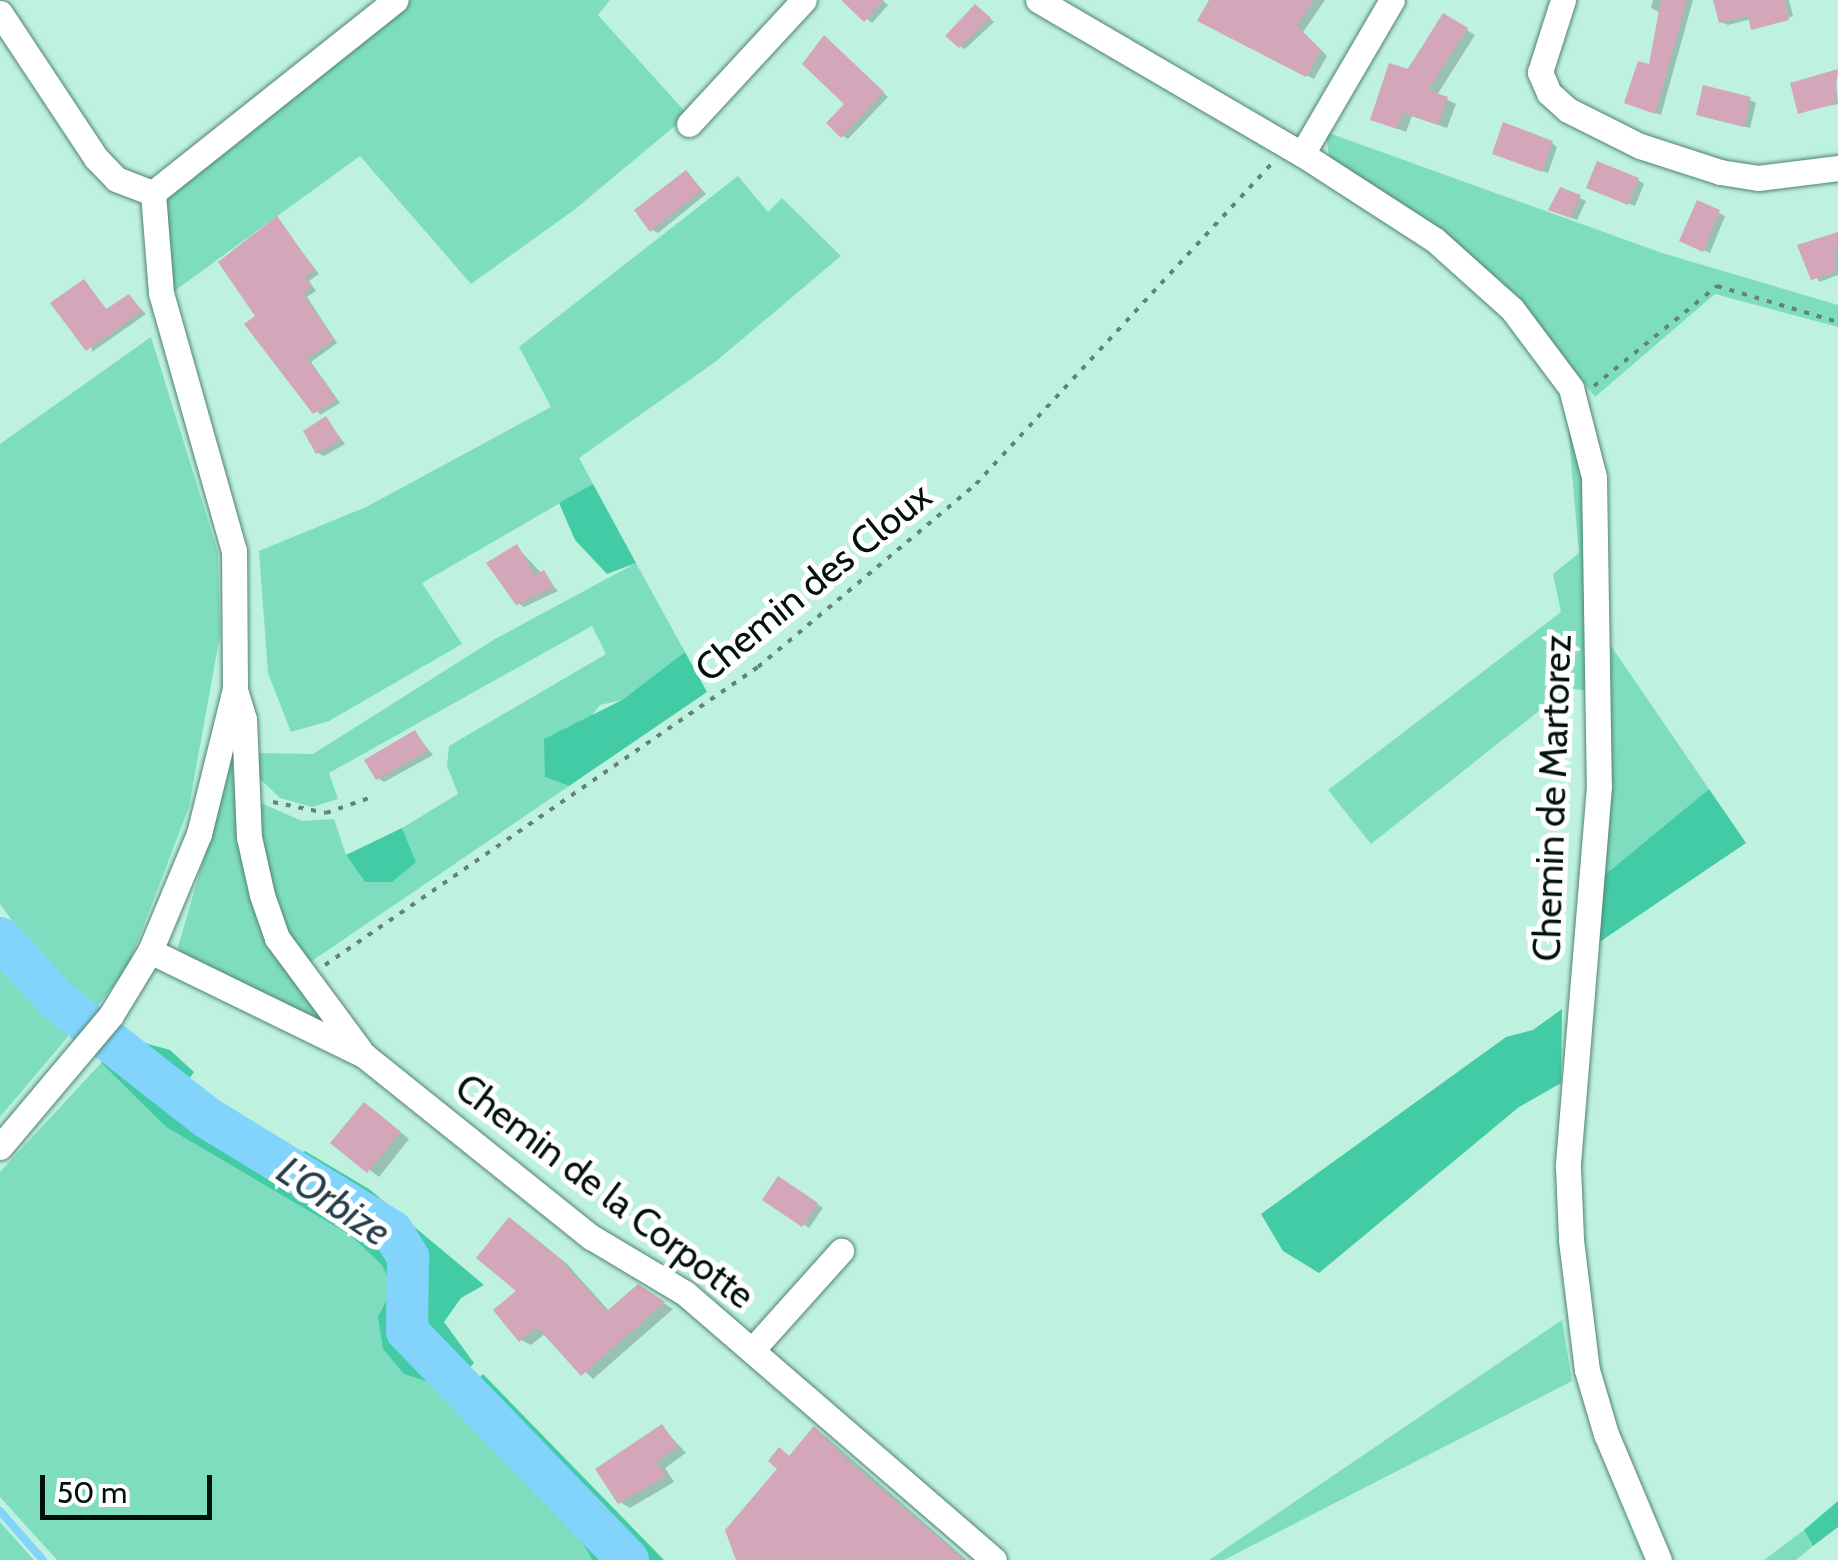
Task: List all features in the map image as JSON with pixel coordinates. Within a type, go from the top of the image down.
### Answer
[{"type":"street","points":[[153,193],[396,0]]},
{"type":"street","points":[[689,124],[804,0]]},
{"type":"street","name":"Chemin de Martorez","points":[[1038,0],[1295,150],[1476,273],[1546,350],[1576,401],[1594,477],[1598,786],[1568,1167],[1572,1240],[1587,1370],[1606,1434],[1659,1560]]},
{"type":"street","points":[[1295,150],[1392,0]]},
{"type":"street","points":[[1563,0],[1540,72],[1549,93],[1568,110],[1640,146],[1720,172],[1758,178],[1838,168]]},
{"type":"street","points":[[0,13],[96,158],[116,179],[153,193]]},
{"type":"street","points":[[0,1147],[103,1024],[150,951],[199,834],[235,688],[234,552],[161,294],[153,193]]},
{"type":"street","name":"Chemin de la Corpotte","points":[[235,688],[244,719],[246,790],[262,895],[276,938],[303,980],[365,1056],[591,1237],[685,1293],[994,1560]]},
{"type":"street","name":"Chemin de la Corpotte","points":[[150,951],[365,1056]]},
{"type":"street","name":"Chemin de la Corpotte","points":[[753,1349],[842,1251]]},
{"type":"path","name":"Chemin des Cloux","points":[[303,980],[758,668],[976,484],[1295,150]]},
{"type":"path","points":[[1576,401],[1717,286],[1838,322]]},
{"type":"path","points":[[246,790],[297,811],[326,813],[372,797]]},
{"type":"green space","points":[[409,0],[610,0],[598,15],[688,115],[574,210],[471,284],[360,156],[173,292],[165,198]]},
{"type":"green space","points":[[1326,132],[1662,253],[1838,305],[1838,327],[1715,294],[1595,397],[1516,294],[1329,157]]},
{"type":"green space","points":[[738,176],[768,212],[782,198],[841,256],[715,362],[579,458],[593,484],[422,583],[462,644],[329,721],[291,732],[268,673],[259,551],[366,507],[551,407],[519,347]]},
{"type":"green space","points":[[151,337],[218,552],[220,635],[189,807],[127,969],[95,1009],[33,950],[0,904],[0,444]]},
{"type":"green space","points":[[1566,404],[1589,473],[1588,691],[1568,688],[1371,844],[1328,790],[1561,612],[1553,574],[1579,553]]},
{"type":"green space","points":[[593,484],[636,563],[607,574],[575,540],[559,503]]},
{"type":"green space","points":[[636,563],[685,652],[622,700],[600,705],[545,777],[569,786],[306,965],[276,909],[254,800],[302,821],[334,819],[346,855],[365,882],[416,862],[402,828],[458,794],[447,766],[449,746],[606,654],[592,626],[329,773],[338,799],[312,807],[280,798],[259,778],[255,753],[313,754],[495,639]]},
{"type":"green space","points":[[1611,646],[1709,789],[1601,878],[1608,794]]},
{"type":"green space","points":[[685,652],[707,692],[569,786],[545,777],[544,739],[622,700]]},
{"type":"green space","points":[[232,761],[244,864],[333,1029],[185,959],[178,947]]},
{"type":"green space","points":[[1709,789],[1746,843],[1595,945],[1601,878]]},
{"type":"green space","points":[[402,828],[416,862],[392,882],[365,882],[346,855]]},
{"type":"green space","points":[[0,962],[71,1033],[0,1117]]},
{"type":"green space","points":[[1562,1009],[1561,1083],[1519,1107],[1319,1273],[1283,1251],[1261,1214],[1506,1037],[1533,1030]]},
{"type":"green space","points":[[123,1037],[170,1050],[194,1072],[176,1098],[274,1165],[305,1151],[369,1189],[484,1285],[461,1298],[444,1322],[474,1363],[450,1389],[404,1374],[383,1349],[378,1316],[393,1288],[382,1265],[350,1235],[166,1127],[101,1063]]},
{"type":"green space","points":[[101,1063],[166,1127],[351,1235],[383,1265],[393,1288],[378,1316],[435,1386],[450,1389],[455,1402],[561,1503],[592,1560],[57,1560],[0,1497],[0,1172]]},
{"type":"green space","points":[[1562,1320],[1572,1381],[1224,1560],[1209,1560]]},
{"type":"green space","points":[[483,1374],[664,1560],[592,1560],[561,1503],[454,1402]]},
{"type":"green space","points":[[1838,1501],[1838,1527],[1813,1546],[1804,1530]]},
{"type":"green space","points":[[0,1522],[34,1560],[0,1560]]},
{"type":"green space","points":[[1804,1530],[1813,1546],[1796,1560],[1764,1560]]},
{"type":"building","points":[[841,0],[884,0],[864,22]]},
{"type":"building","points":[[1209,0],[1314,0],[1297,26],[1321,50],[1306,77],[1197,21]]},
{"type":"building","points":[[1661,0],[1687,0],[1655,114],[1624,103],[1638,61],[1649,64]]},
{"type":"building","points":[[1713,0],[1785,0],[1789,20],[1751,30],[1748,16],[1719,23]]},
{"type":"building","points":[[975,4],[991,18],[959,48],[945,36]]},
{"type":"building","points":[[1443,13],[1468,28],[1428,90],[1448,97],[1438,125],[1403,113],[1397,129],[1370,120],[1389,63],[1408,69]]},
{"type":"building","points":[[824,35],[884,92],[841,138],[826,123],[844,104],[802,64]]},
{"type":"building","points":[[1838,69],[1834,104],[1798,114],[1790,83]]},
{"type":"building","points":[[1703,85],[1751,97],[1744,127],[1696,115]]},
{"type":"building","points":[[1503,122],[1553,141],[1542,172],[1492,154]]},
{"type":"building","points":[[1597,161],[1639,178],[1628,205],[1586,188]]},
{"type":"building","points":[[686,170],[702,190],[650,232],[634,210]]},
{"type":"building","points":[[1560,187],[1581,195],[1571,218],[1548,210]]},
{"type":"building","points":[[1697,200],[1720,210],[1703,252],[1679,241]]},
{"type":"building","points":[[277,216],[315,270],[305,277],[312,287],[303,294],[334,340],[307,358],[337,400],[313,414],[244,324],[255,316],[218,262]]},
{"type":"building","points":[[1838,232],[1834,273],[1811,280],[1797,245]]},
{"type":"building","points":[[84,279],[106,309],[129,294],[142,311],[86,351],[50,303]]},
{"type":"building","points":[[326,416],[341,440],[316,454],[303,431]]},
{"type":"building","points":[[517,544],[535,575],[544,570],[554,587],[516,605],[486,563]]},
{"type":"building","points":[[415,730],[428,751],[376,780],[364,760]]},
{"type":"building","points":[[364,1102],[401,1132],[367,1173],[330,1143]]},
{"type":"building","points":[[778,1176],[818,1203],[802,1227],[762,1200]]},
{"type":"building","points":[[509,1217],[557,1256],[607,1311],[638,1284],[665,1302],[581,1376],[537,1327],[519,1342],[493,1310],[516,1291],[476,1258]]},
{"type":"building","points":[[662,1424],[678,1447],[656,1462],[666,1476],[618,1504],[595,1469]]},
{"type":"building","points":[[814,1426],[852,1464],[965,1560],[736,1560],[725,1530],[777,1469],[768,1461],[779,1447],[789,1456]]},
{"type":"waterway","name":"L'Orbize","points":[[0,938],[57,1000],[206,1117],[392,1231],[408,1257],[407,1331],[628,1560]]},
{"type":"waterway","points":[[0,1511],[43,1560]]}]
